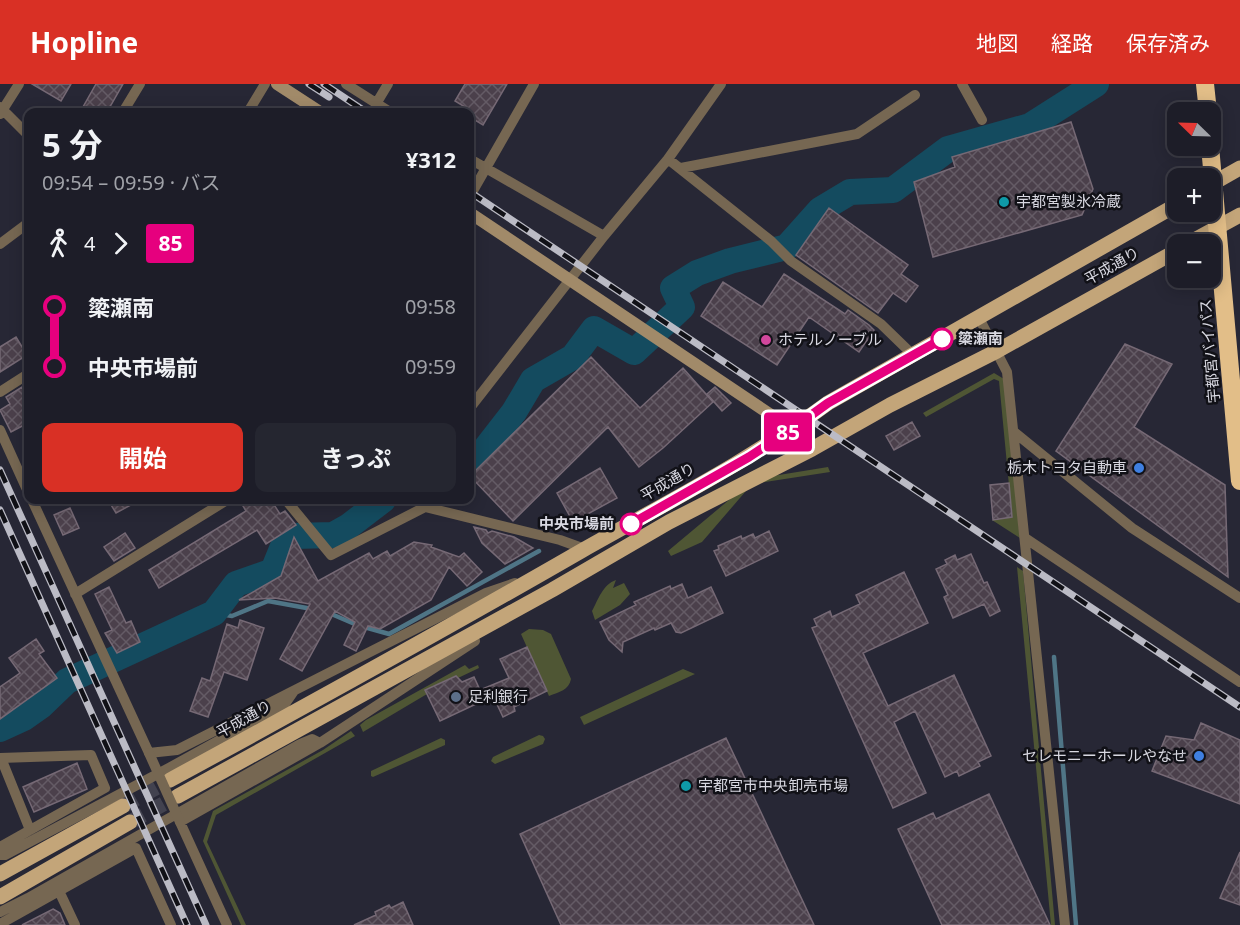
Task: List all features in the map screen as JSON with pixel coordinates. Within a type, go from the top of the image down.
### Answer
[{"type":"highway","points":[[1205,84],[1207,102]]},
{"type":"highway","name":"宇都宮バイパス","points":[[1216,222],[1240,481]]},
{"type":"main road","points":[[1221,179],[1240,168]]},
{"type":"main road","name":"平成通り","points":[[170,780],[749,457],[828,403],[1167,210]]},
{"type":"main road","points":[[1206,234],[1240,215]]},
{"type":"main road","name":"平成通り","points":[[178,796],[552,590],[669,522],[997,351],[1167,256]]},
{"type":"main road","points":[[0,874],[123,806]]},
{"type":"main road","points":[[0,897],[130,822]]},
{"type":"street","points":[[19,84],[1,111],[24,131]]},
{"type":"street","points":[[125,108],[140,84]]},
{"type":"street","points":[[250,108],[265,84]]},
{"type":"street","points":[[277,84],[314,108]]},
{"type":"street","points":[[346,84],[383,108]]},
{"type":"street","points":[[376,104],[388,84]]},
{"type":"street","points":[[474,189],[534,84]]},
{"type":"street","points":[[474,403],[604,236],[668,159],[721,84]]},
{"type":"street","points":[[962,84],[982,120]]},
{"type":"street","points":[[681,168],[857,134],[915,95]]},
{"type":"street","points":[[668,159],[771,241],[791,261],[881,324],[914,355]]},
{"type":"street","points":[[474,161],[604,236]]},
{"type":"street","points":[[474,216],[792,429]]},
{"type":"street","points":[[0,244],[24,226]]},
{"type":"street","points":[[979,318],[1007,372],[1065,925]]},
{"type":"street","points":[[0,392],[24,377]]},
{"type":"street","points":[[0,430],[24,483]]},
{"type":"street","points":[[1014,432],[1132,528],[1240,598]]},
{"type":"street","points":[[34,504],[228,925]]},
{"type":"street","points":[[75,594],[221,504]]},
{"type":"street","points":[[289,504],[331,555],[425,507],[560,540],[585,549]]},
{"type":"street","points":[[1025,538],[1240,682]]},
{"type":"street","points":[[148,753],[177,750],[486,593],[543,573]]},
{"type":"street","points":[[180,822],[320,743],[475,641],[314,720]]},
{"type":"street","points":[[0,855],[5,855],[159,774],[285,704],[295,690]]},
{"type":"street","points":[[0,912],[300,744],[312,739],[320,743]]},
{"type":"street","points":[[0,847],[105,788],[91,754],[1,758],[30,830]]},
{"type":"street","points":[[0,924],[136,848],[171,925]]},
{"type":"street","points":[[59,891],[75,925]]},
{"type":"green space","points":[[994,373],[1004,379],[1020,538],[992,520],[1012,517],[999,381],[994,379],[926,417],[923,413]]},
{"type":"green space","points":[[828,467],[830,472],[752,484],[702,542],[671,556],[668,551],[754,479]]},
{"type":"green space","points":[[1017,567],[1023,571],[1055,925],[1051,925]]},
{"type":"green space","points":[[616,580],[613,588],[624,583],[630,594],[620,605],[595,620],[592,611],[599,597],[611,582]]},
{"type":"green space","points":[[529,629],[543,630],[551,634],[571,679],[563,690],[549,696],[521,634]]},
{"type":"green space","points":[[465,665],[469,669],[478,665],[479,668],[458,678],[455,676],[426,690],[427,694],[363,732],[360,725],[366,720]]},
{"type":"green space","points":[[683,669],[695,674],[584,725],[580,717]]},
{"type":"green space","points":[[351,731],[355,736],[216,815],[207,842],[246,925],[241,925],[203,841],[213,811],[323,750]]},
{"type":"green space","points":[[539,735],[545,739],[543,744],[495,764],[491,761],[493,757]]},
{"type":"green space","points":[[441,738],[445,740],[445,745],[371,776],[371,771]]},
{"type":"water","points":[[66,678],[70,689],[37,714],[0,734],[0,724],[26,709]]},
{"type":"building","points":[[32,84],[71,84],[61,101]]},
{"type":"building","points":[[96,84],[123,84],[109,108],[83,107]]},
{"type":"building","points":[[465,84],[507,84],[483,125],[474,119],[474,108],[467,108],[455,101]]},
{"type":"building","name":"宇都宮製氷冷蔵","points":[[1071,122],[1093,189],[1082,215],[933,257],[914,182],[955,167],[952,157]]},
{"type":"building","points":[[829,208],[908,265],[901,274],[918,286],[906,302],[893,293],[878,313],[796,255]]},
{"type":"building","name":"ホテルノーブル","points":[[784,274],[845,314],[848,310],[874,330],[859,352],[809,317],[777,365],[701,316],[723,282],[762,307]]},
{"type":"building","points":[[16,337],[24,350],[24,357],[0,372],[0,347]]},
{"type":"building","name":"栃木トヨタ自動車","points":[[1125,344],[1172,364],[1134,427],[1225,485],[1228,577],[1056,451]]},
{"type":"building","points":[[591,357],[640,408],[683,368],[713,402],[639,467],[608,427],[513,521],[474,480],[474,472]]},
{"type":"building","points":[[22,387],[24,390],[24,425],[11,432],[0,410],[10,404],[6,397]]},
{"type":"building","points":[[715,387],[731,403],[722,411],[707,394]]},
{"type":"building","points":[[912,422],[920,436],[894,450],[886,436]]},
{"type":"building","points":[[600,468],[617,498],[573,522],[557,493]]},
{"type":"building","points":[[1009,483],[1012,517],[993,520],[990,485]]},
{"type":"building","points":[[110,504],[133,504],[116,513]]},
{"type":"building","points":[[274,504],[280,514],[285,511],[296,525],[266,544],[257,530],[159,588],[149,570],[246,511],[243,506]]},
{"type":"building","points":[[70,508],[79,528],[63,535],[54,515]]},
{"type":"building","points":[[474,527],[486,530],[488,533],[492,531],[514,537],[533,548],[505,564],[482,543]]},
{"type":"building","points":[[769,531],[778,551],[726,576],[714,551],[719,549],[718,546],[741,536],[742,539],[753,534],[755,538]]},
{"type":"building","points":[[125,533],[135,548],[114,561],[104,547]]},
{"type":"building","points":[[294,537],[318,581],[369,553],[373,559],[387,551],[390,556],[414,542],[432,545],[431,547],[459,557],[464,553],[482,572],[467,586],[449,567],[431,600],[380,629],[368,626],[356,651],[344,645],[355,622],[335,611],[302,671],[280,659],[310,604],[275,598],[239,600],[281,576]]},
{"type":"building","points":[[971,554],[1000,611],[990,616],[984,604],[953,618],[944,597],[948,595],[936,569],[947,564],[945,560],[955,555],[957,560]]},
{"type":"building","points":[[904,572],[928,623],[863,653],[888,706],[954,675],[991,756],[978,762],[980,766],[959,776],[957,771],[945,777],[915,711],[894,722],[926,793],[893,808],[812,628],[817,626],[814,619],[830,611],[832,617],[860,604],[856,595]]},
{"type":"building","points":[[682,584],[688,598],[711,587],[723,613],[681,633],[676,632],[671,623],[655,630],[654,628],[623,642],[622,652],[609,640],[600,622],[636,605],[634,602],[670,586],[671,589]]},
{"type":"building","points":[[109,587],[126,623],[131,621],[140,642],[117,653],[105,633],[112,630],[95,594]]},
{"type":"building","points":[[240,620],[264,628],[247,680],[224,672],[208,717],[190,711],[202,678],[210,681],[227,624],[238,628]]},
{"type":"building","points":[[36,639],[44,651],[39,654],[57,678],[0,719],[0,687],[20,673],[9,658]]},
{"type":"building","points":[[527,647],[547,691],[514,707],[515,711],[503,717],[493,696],[440,721],[425,690],[456,676],[462,682],[474,677],[480,690],[509,678],[500,659]]},
{"type":"building","name":"セレモニーホールやなせ","points":[[1201,723],[1240,740],[1240,804],[1152,771],[1166,736],[1194,740]]},
{"type":"building","name":"宇都宮市中央卸売市場","points":[[726,738],[814,925],[561,925],[520,834]]},
{"type":"building","points":[[77,763],[87,789],[34,812],[23,787]]},
{"type":"building","points":[[989,794],[1050,925],[942,925],[898,829],[933,813],[936,819]]},
{"type":"building","points":[[1240,852],[1240,905],[1220,898]]},
{"type":"building","points":[[403,902],[413,925],[354,925],[376,915],[375,912],[389,905],[391,908]]},
{"type":"building","points":[[53,909],[60,913],[65,925],[22,925]]},
{"type":"waterway","points":[[474,460],[479,457],[514,412],[533,380],[573,357],[594,329],[634,352],[682,307],[673,288],[697,273],[730,261],[787,247],[820,210],[850,192],[893,190],[948,149],[1030,126],[1096,84]]},
{"type":"waterway","points":[[0,729],[24,718],[41,706],[67,681],[214,613],[236,584],[273,571],[284,544],[294,536],[333,535],[378,504]]},
{"type":"waterway","points":[[329,613],[357,625],[389,634],[539,551]]},
{"type":"waterway","points":[[214,613],[232,616],[268,601],[312,609]]},
{"type":"waterway","points":[[1054,657],[1076,925]]},
{"type":"tunnel","points":[[123,806],[170,780]]},
{"type":"tunnel","points":[[130,822],[178,796]]},
{"type":"railway","points":[[309,84],[329,97]]},
{"type":"railway","points":[[324,84],[360,108]]},
{"type":"railway","points":[[474,195],[1240,707]]},
{"type":"railway","points":[[0,470],[206,925]]},
{"type":"railway","points":[[0,510],[187,925]]},
{"type":"bus line","name":"85","points":[[631,524],[749,457],[828,403],[942,339]]},
{"type":"place","name":"宇都宮製氷冷蔵","points":[[1004,202]]},
{"type":"place","name":"簗瀬南","points":[[942,339]]},
{"type":"place","name":"ホテルノーブル","points":[[766,340]]},
{"type":"place","name":"栃木トヨタ自動車","points":[[1139,468]]},
{"type":"place","name":"中央市場前","points":[[631,524]]},
{"type":"place","name":"足利銀行","points":[[456,697]]},
{"type":"place","name":"セレモニーホールやなせ","points":[[1199,756]]},
{"type":"place","name":"宇都宮市中央卸売市場","points":[[686,786]]}]
